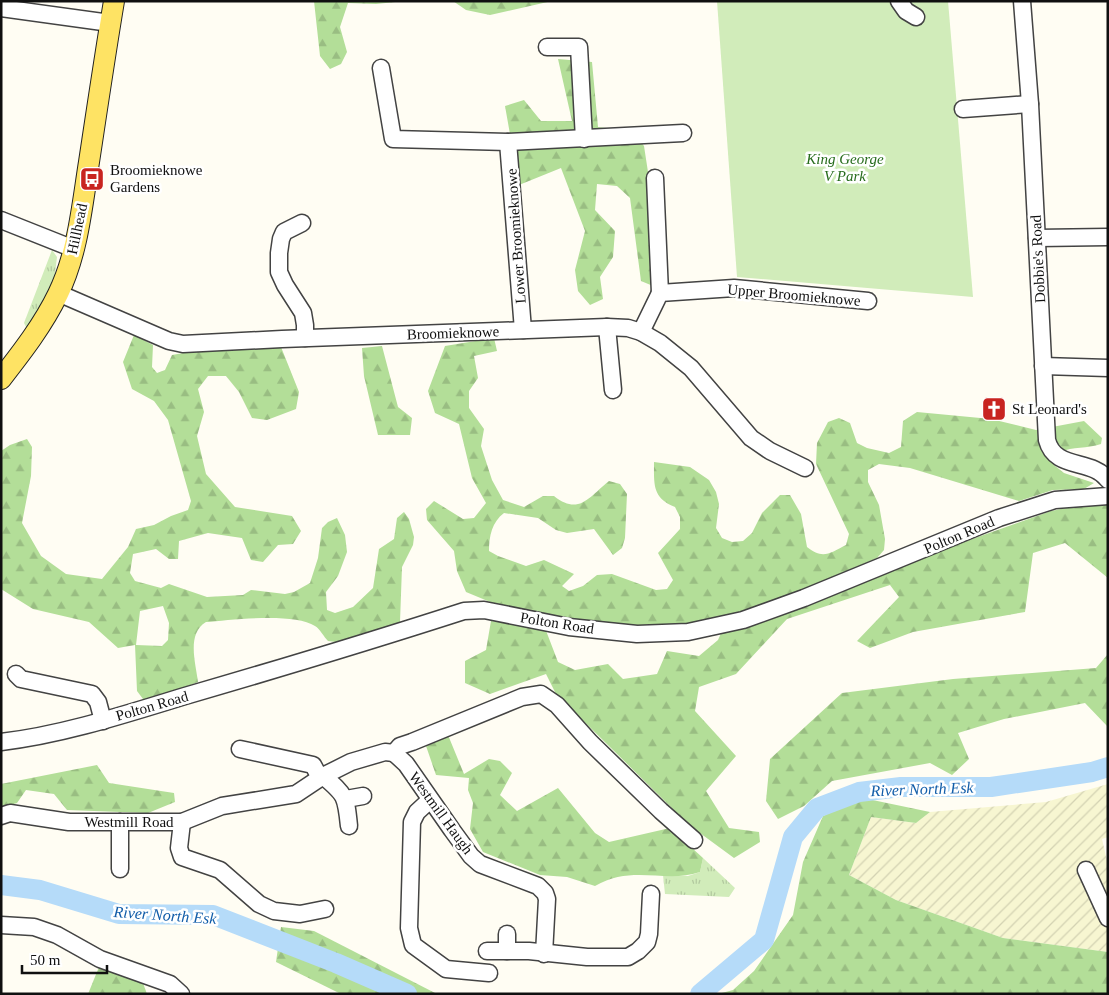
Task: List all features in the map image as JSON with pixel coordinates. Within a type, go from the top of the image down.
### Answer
[{"type":"main road","name":"Hillhead","points":[[1,379],[32,337],[58,293],[74,249],[82,209],[114,1]]},
{"type":"street","points":[[899,1],[906,11],[916,17]]},
{"type":"street","name":"Dobbie's Road","points":[[1022,1],[1030,104],[1047,440],[1051,451],[1059,458],[1097,470],[1108,480]]},
{"type":"street","points":[[1,8],[110,23]]},
{"type":"street","points":[[547,47],[579,48],[584,139]]},
{"type":"street","points":[[381,68],[393,139],[508,142],[683,133]]},
{"type":"street","points":[[963,109],[1030,104]]},
{"type":"street","name":"Lower Broomieknowe","points":[[508,142],[523,330]]},
{"type":"street","points":[[641,332],[660,293],[655,178]]},
{"type":"street","points":[[302,222],[284,232],[279,253],[279,272],[303,313],[306,325],[305,338]]},
{"type":"street","points":[[3,226],[74,249]]},
{"type":"street","points":[[1037,238],[1108,237]]},
{"type":"street","name":"Upper Broomieknowe","points":[[660,293],[734,288],[868,301]]},
{"type":"street","name":"Broomieknowe","points":[[58,293],[168,341],[183,344],[523,330],[628,328],[641,332],[660,343],[691,368],[751,438],[770,451],[805,468]]},
{"type":"street","points":[[607,327],[613,390]]},
{"type":"street","points":[[1043,366],[1108,368]]},
{"type":"street","name":"Polton Road","points":[[1,742],[103,721],[310,660],[464,611],[484,610],[569,627],[637,634],[688,632],[743,620],[999,518],[1055,500],[1108,496]]},
{"type":"street","points":[[16,674],[21,679],[92,694],[98,702],[103,721]]},
{"type":"street","name":"Westmill Road","points":[[1,816],[10,813],[69,822],[182,822],[222,806],[296,794],[322,777],[351,762],[385,752],[394,753],[400,746],[522,697],[541,694],[557,705],[590,742],[661,811],[694,840]]},
{"type":"street","points":[[240,749],[313,765],[322,777],[335,786],[346,799],[350,826]]},
{"type":"street","name":"Westmill Haugh","points":[[394,753],[406,764],[471,856],[480,864],[538,886],[545,893],[547,899],[544,954]]},
{"type":"street","points":[[346,799],[363,796]]},
{"type":"street","points":[[430,800],[417,812],[412,822],[409,928],[413,945],[446,969],[489,973]]},
{"type":"street","points":[[120,822],[120,869]]},
{"type":"street","points":[[182,822],[178,848],[182,857],[220,870],[259,904],[274,911],[300,914],[325,909]]},
{"type":"street","points":[[1086,870],[1108,918]]},
{"type":"street","points":[[487,951],[628,957],[647,942],[655,903]]},
{"type":"street","points":[[1,925],[34,927],[57,935],[100,959],[175,989]]},
{"type":"street","points":[[507,934],[507,951]]},
{"type":"green space","points":[[314,1],[405,1],[376,4],[348,3],[340,27],[347,52],[341,64],[330,69],[320,56]]},
{"type":"green space","points":[[453,1],[552,1],[490,15],[466,10]]},
{"type":"green space","name":"King George V Park","points":[[717,1],[948,1],[973,297],[737,277]]},
{"type":"green space","points":[[558,59],[592,62],[598,127],[632,131],[644,146],[664,276],[653,286],[641,281],[630,198],[617,186],[597,184],[595,210],[615,231],[613,257],[600,277],[603,299],[590,305],[578,291],[575,270],[585,231],[561,168],[519,185],[505,106],[524,100],[541,121],[572,121]]},
{"type":"green space","points":[[52,250],[57,257],[55,274],[57,276],[30,327],[26,327],[24,323]]},
{"type":"green space","points":[[134,335],[153,345],[152,367],[157,373],[165,370],[172,355],[223,346],[281,347],[299,392],[296,409],[267,420],[252,418],[239,392],[226,376],[208,376],[198,389],[204,412],[197,436],[206,474],[235,507],[292,516],[301,531],[293,544],[278,545],[263,562],[251,560],[242,538],[208,533],[179,541],[178,559],[169,559],[156,549],[133,554],[130,573],[135,581],[161,588],[169,584],[207,597],[243,595],[251,590],[285,594],[294,592],[310,583],[318,558],[322,528],[328,522],[337,518],[345,535],[347,552],[338,576],[326,592],[327,610],[335,613],[353,607],[373,588],[379,549],[394,539],[397,518],[404,512],[409,519],[414,537],[413,545],[402,567],[400,622],[336,642],[328,641],[315,626],[293,619],[262,618],[206,622],[200,627],[194,642],[194,658],[198,682],[152,700],[143,699],[137,691],[135,645],[118,648],[89,622],[33,609],[1,589],[1,451],[10,445],[27,439],[32,447],[31,476],[22,523],[41,556],[66,574],[102,579],[128,547],[136,529],[154,525],[188,510],[191,501],[168,420],[154,401],[132,389],[123,362]],"holes":[[[163,606],[169,623],[168,640],[162,646],[136,645],[140,611]]]},
{"type":"green space","points":[[494,338],[497,351],[474,356],[478,378],[469,391],[469,408],[484,429],[481,446],[492,480],[503,500],[524,507],[543,496],[554,496],[563,502],[577,504],[589,498],[609,481],[620,484],[627,494],[625,538],[622,548],[613,555],[594,529],[567,533],[556,530],[538,518],[504,513],[494,525],[489,551],[526,566],[544,560],[574,574],[562,586],[569,591],[583,586],[597,575],[612,574],[656,590],[667,589],[673,580],[658,553],[680,529],[680,517],[675,507],[658,495],[655,484],[654,462],[690,467],[709,480],[716,492],[719,504],[716,528],[722,538],[732,542],[743,541],[752,533],[762,513],[780,495],[790,495],[801,514],[807,547],[818,553],[826,554],[846,545],[849,534],[816,464],[817,443],[828,422],[839,418],[850,423],[857,443],[867,448],[889,453],[901,447],[903,421],[917,412],[991,419],[1036,430],[1084,421],[1102,438],[1101,444],[1060,452],[1054,465],[1064,473],[1094,483],[1084,489],[1053,490],[1019,501],[910,468],[879,464],[868,470],[868,482],[879,505],[885,539],[884,550],[877,558],[755,612],[692,623],[622,626],[570,620],[495,604],[466,592],[457,571],[454,551],[427,520],[426,509],[434,501],[463,519],[474,518],[486,503],[472,478],[459,424],[435,413],[428,391],[445,346]]},
{"type":"green space","points":[[382,346],[398,407],[412,418],[410,435],[378,435],[364,376],[362,348]]},
{"type":"green space","points":[[1086,504],[1108,505],[1108,578],[1065,543],[1033,553],[1025,612],[913,632],[870,648],[857,641],[899,597],[890,585],[787,619],[736,674],[699,687],[695,711],[736,756],[706,791],[729,828],[759,832],[760,842],[734,858],[689,825],[556,694],[546,674],[490,694],[465,683],[465,661],[486,650],[491,621],[545,628],[558,662],[575,670],[608,664],[623,679],[657,674],[667,651],[699,656],[718,640],[722,631],[1051,511]]},
{"type":"green space","points":[[1108,654],[1108,727],[1085,703],[1004,719],[958,733],[969,759],[952,775],[930,763],[832,781],[804,806],[778,819],[766,801],[770,759],[842,693],[953,679],[1096,668]]},
{"type":"green space","points":[[448,735],[464,774],[489,759],[500,761],[512,773],[500,795],[517,811],[558,788],[595,833],[609,842],[670,828],[703,858],[700,872],[674,876],[623,876],[595,886],[567,877],[540,875],[483,852],[470,829],[473,803],[468,790],[469,778],[436,775],[425,743]]},
{"type":"green space","points":[[97,765],[109,783],[174,793],[175,802],[148,813],[67,810],[54,794],[26,790],[17,803],[1,808],[1,784]]},
{"type":"green space","points":[[1108,784],[1108,837],[1102,839],[1108,865],[1108,952],[1003,938],[896,900],[849,875],[871,817],[916,823],[930,812],[1046,802]]},
{"type":"green space","points":[[863,798],[930,812],[916,823],[871,817],[849,875],[896,900],[1003,938],[1108,952],[1108,994],[718,994],[733,990],[754,971],[793,915],[803,862],[823,816]]},
{"type":"green space","points":[[703,858],[735,888],[729,897],[665,894],[663,875],[688,876],[700,872]]},
{"type":"green space","points":[[281,927],[314,931],[437,994],[341,994],[276,962]]},
{"type":"green space","points":[[99,967],[143,983],[147,994],[88,994]]},
{"type":"waterway","name":"River North Esk","points":[[700,994],[764,940],[793,837],[817,808],[859,792],[901,787],[991,787],[1092,772],[1108,767]]},
{"type":"waterway","name":"River North Esk","points":[[1,885],[40,890],[119,914],[213,915],[336,963],[407,994]]},
{"type":"place","name":"Broomieknowe Gardens","points":[[92,179]]},
{"type":"place","name":"St Leonard's","points":[[994,409]]}]
